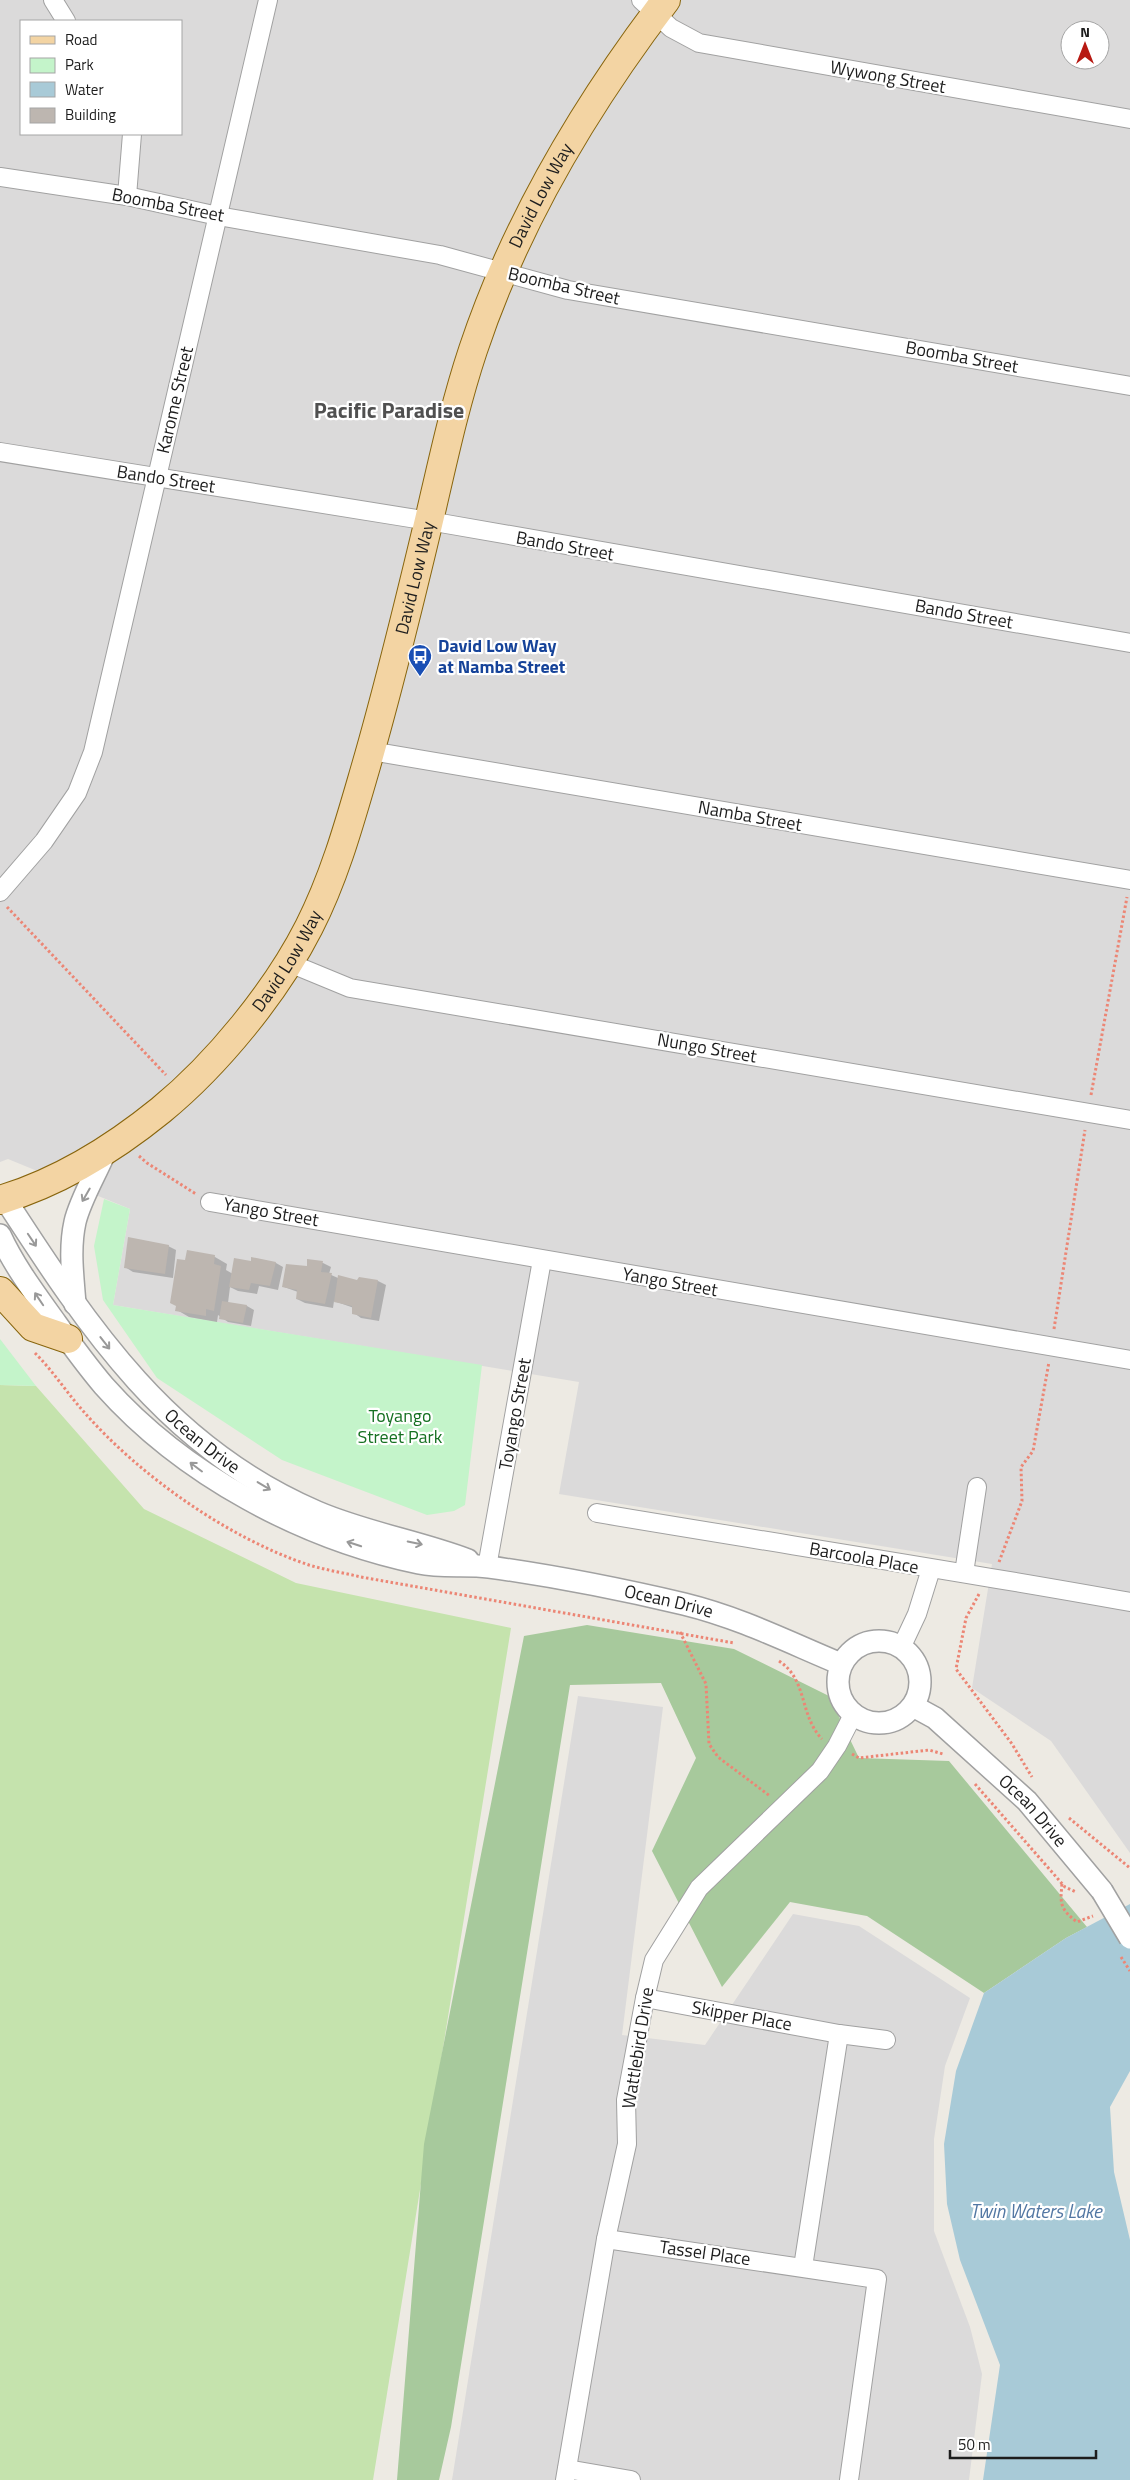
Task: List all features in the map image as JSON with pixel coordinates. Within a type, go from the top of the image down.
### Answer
[{"type":"main road","name":"David Low Way","points":[[2,1200],[44,1185],[114,1145],[183,1092],[240,1030],[288,962],[307,931],[340,855],[371,751],[392,675],[460,392],[489,307],[550,178],[654,5]]},
{"type":"main road","points":[[0,1291],[33,1327],[68,1339]]},
{"type":"street","points":[[53,0],[65,20]]},
{"type":"street","name":"Karome Street","points":[[0,892],[44,841],[77,794],[92,752],[268,0]]},
{"type":"street","name":"Wywong Street","points":[[654,5],[689,39],[706,44],[1130,119]]},
{"type":"street","points":[[127,196],[132,135]]},
{"type":"street","name":"Boomba Street","points":[[0,177],[127,196],[218,216],[440,255],[568,290],[1130,386]]},
{"type":"street","name":"Bando Street","points":[[0,452],[429,521],[1130,643]]},
{"type":"street","name":"Namba Street","points":[[371,751],[1129,886]]},
{"type":"street","name":"Nungo Street","points":[[288,962],[350,988],[1130,1120]]},
{"type":"street","points":[[75,1304],[72,1256],[75,1220],[114,1145]]},
{"type":"street","name":"Ocean Drive","points":[[2,1200],[75,1304],[139,1385],[172,1418],[237,1469],[279,1495],[355,1527],[388,1538],[435,1548],[487,1567]]},
{"type":"street","name":"Yango Street","points":[[210,1202],[1130,1360]]},
{"type":"street","name":"Ocean Drive","points":[[0,1235],[41,1303],[104,1386],[157,1437],[200,1471],[253,1501],[349,1544],[390,1556],[422,1564],[487,1567],[622,1591],[686,1605],[749,1624],[841,1664]]},
{"type":"street","name":"Toyango Street","points":[[487,1567],[542,1260]]},
{"type":"street","points":[[964,1573],[977,1487]]},
{"type":"street","name":"Barcoola Place","points":[[597,1513],[931,1569],[993,1577],[1130,1602]]},
{"type":"street","points":[[901,1648],[918,1614],[931,1569]]},
{"type":"street","points":[[874,1641],[888,1642],[901,1648],[911,1656],[918,1668],[919,1694],[913,1706],[903,1716],[884,1723],[864,1722],[853,1715],[843,1704],[838,1691],[837,1678],[841,1664],[850,1653],[861,1645],[874,1641]]},
{"type":"street","name":"Ocean Drive","points":[[913,1706],[935,1718],[1027,1801],[1102,1891],[1130,1938]]},
{"type":"street","name":"Wattlebird Drive","points":[[566,2475],[606,2239],[627,2144],[626,2100],[644,1998],[654,1960],[699,1888],[820,1771],[837,1746],[853,1715]]},
{"type":"street","name":"Skipper Place","points":[[644,1998],[839,2034],[886,2040]]},
{"type":"street","points":[[803,2267],[839,2034]]},
{"type":"street","name":"Tassel Place","points":[[606,2239],[877,2279],[849,2480]]},
{"type":"street","points":[[566,2475],[631,2480]]},
{"type":"path","points":[[1036,1783],[1012,1744],[956,1669],[966,1618],[973,1601],[993,1577],[1022,1501],[1021,1467],[1033,1451],[1088,1113],[1129,886]]},
{"type":"path","points":[[0,900],[149,1059],[183,1092]]},
{"type":"path","points":[[114,1145],[210,1202]]},
{"type":"path","points":[[29,1346],[53,1370],[84,1412],[135,1461],[172,1492],[268,1549],[310,1565],[361,1577],[680,1632],[736,1644]]},
{"type":"path","points":[[680,1632],[706,1684],[709,1744],[718,1757],[784,1806]]},
{"type":"path","points":[[778,1661],[786,1666],[798,1683],[810,1725],[821,1738],[859,1758],[929,1750],[948,1757]]},
{"type":"path","points":[[974,1782],[1065,1887],[1078,1893]]},
{"type":"path","points":[[1062,1811],[1130,1868]]},
{"type":"shaded area","name":"Pacific Paradise","points":[[0,0],[1130,0],[1130,1853],[1051,1741],[972,1688],[992,1564],[559,1494],[579,1382],[113,1305],[130,1209],[8,1159],[0,1162]]},
{"type":"shaded area","points":[[578,1696],[663,1707],[622,2035],[705,2045],[793,1914],[859,1926],[970,1998],[945,2066],[934,2139],[934,2231],[970,2327],[982,2374],[969,2480],[452,2480]]},
{"type":"green space","name":"Toyango Street Park","points":[[104,1199],[130,1209],[113,1305],[482,1365],[465,1505],[454,1511],[427,1515],[282,1460],[157,1378],[103,1300],[94,1246]]},
{"type":"green space","points":[[0,1339],[36,1386],[0,1385]]},
{"type":"green space","points":[[0,1385],[36,1386],[144,1509],[296,1583],[511,1628],[373,2480],[0,2480]]},
{"type":"green space","points":[[587,1625],[734,1649],[829,1696],[859,1758],[949,1761],[1087,1927],[1066,1938],[984,1993],[867,1916],[790,1902],[722,1987],[652,1851],[696,1758],[661,1683],[570,1685],[451,2427],[439,2480],[397,2480],[424,2144],[524,1636]]},
{"type":"water","name":"Twin Waters Lake","points":[[1130,1904],[1130,2071],[1110,2107],[1114,2172],[1130,2240],[1130,2480],[983,2480],[1000,2365],[960,2260],[947,2204],[944,2144],[956,2071],[984,1993],[1066,1938]]},
{"type":"building","points":[[128,1237],[169,1245],[165,1274],[124,1268]]},
{"type":"building","points":[[187,1250],[215,1255],[214,1264],[221,1266],[214,1311],[206,1309],[206,1316],[175,1311],[176,1306],[170,1303],[177,1259],[185,1260]]},
{"type":"building","points":[[251,1257],[276,1262],[270,1286],[251,1283],[249,1290],[229,1287],[234,1258],[251,1261]]},
{"type":"building","points":[[307,1259],[323,1261],[321,1272],[332,1273],[325,1304],[296,1299],[297,1290],[282,1287],[286,1264],[307,1266]]},
{"type":"building","points":[[338,1275],[357,1280],[359,1277],[378,1280],[371,1318],[352,1314],[352,1306],[334,1302]]},
{"type":"building","points":[[222,1301],[247,1305],[243,1323],[219,1319]]},
{"type":"place","name":"David Low Way at Namba Street","points":[[420,677]]},
{"type":"district","name":"Pacific Paradise","points":[[389,410]]}]
